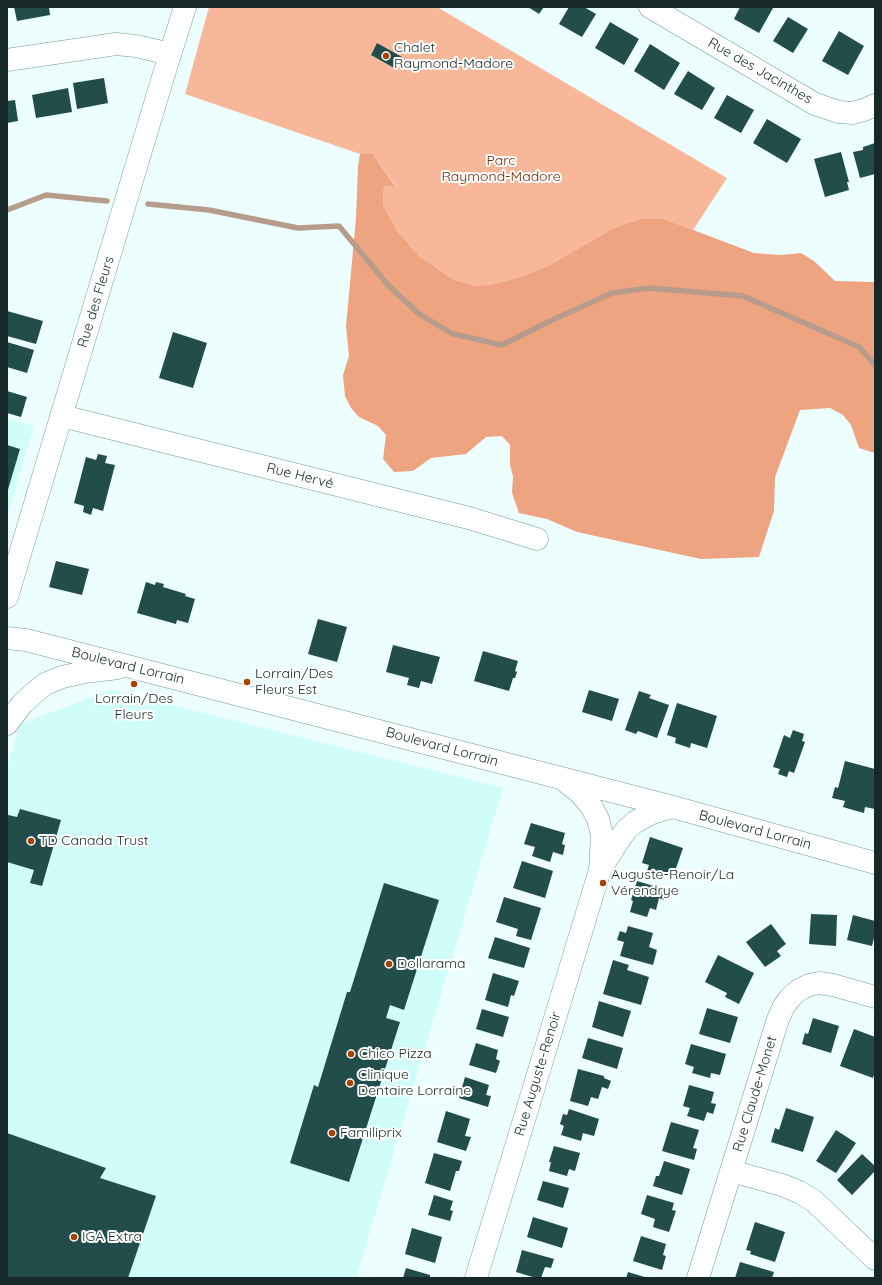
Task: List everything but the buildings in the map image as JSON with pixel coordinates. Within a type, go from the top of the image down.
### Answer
[{"type":"street","name":"Rue des Fleurs","points":[[7,597],[185,7]]},
{"type":"street","name":"Rue des Jacinthes","points":[[650,7],[815,104],[839,112],[852,113],[864,110],[875,104]]},
{"type":"street","points":[[7,60],[116,44],[136,46],[170,54]]},
{"type":"street","name":"Rue Hervé","points":[[62,416],[461,516],[537,539]]},
{"type":"street","name":"Boulevard Lorrain","points":[[7,638],[26,640],[673,807],[875,863]]},
{"type":"street","points":[[7,724],[22,704],[46,684],[62,677],[85,672],[131,667]]},
{"type":"street","points":[[562,779],[580,793],[591,806],[598,819],[602,835],[600,870]]},
{"type":"street","points":[[600,870],[626,830],[635,822],[652,813],[673,807]]},
{"type":"street","name":"Rue Auguste-Renoir","points":[[476,1278],[600,870]]},
{"type":"street","name":"Rue Claude-Monet","points":[[698,1278],[778,1018],[790,998],[799,990],[819,983],[833,985],[875,997]]},
{"type":"street","points":[[731,1171],[799,1192],[814,1201],[875,1259]]},
{"type":"shaded area","points":[[372,153],[395,186],[384,186],[383,205],[398,232],[419,256],[454,280],[476,286],[494,284],[519,277],[548,266],[612,229],[641,219],[664,219],[754,253],[781,255],[801,253],[814,261],[835,281],[874,282],[875,453],[859,448],[851,425],[843,415],[830,408],[800,410],[775,477],[774,511],[759,557],[701,559],[577,532],[547,519],[519,513],[512,493],[513,476],[510,465],[510,445],[502,436],[486,437],[466,454],[431,458],[413,471],[394,472],[383,459],[386,435],[378,426],[359,417],[351,408],[345,396],[343,375],[349,356],[346,326],[356,218],[358,166],[360,154]]},
{"type":"shaded area","points":[[7,419],[34,426],[7,517]]},
{"type":"shaded area","points":[[111,690],[503,788],[356,1278],[7,1278],[7,767],[20,724]]},
{"type":"green space","name":"Parc Raymond-Madore","points":[[209,7],[437,7],[727,178],[693,230],[664,219],[612,229],[548,266],[519,277],[494,284],[476,286],[454,280],[419,256],[398,232],[383,205],[384,186],[395,185],[372,153],[360,154],[185,94]]},
{"type":"waterway","points":[[7,210],[46,195],[107,201]]},
{"type":"waterway","points":[[148,204],[209,210],[298,228],[339,226],[388,285],[419,314],[453,334],[502,345],[612,293],[649,288],[743,296],[859,347],[875,365]]},
{"type":"place","name":"Chalet Raymond-Madore","points":[[386,56]]},
{"type":"place","name":"Lorrain/Des Fleurs Est","points":[[247,682]]},
{"type":"place","name":"Lorrain/Des Fleurs","points":[[134,684]]},
{"type":"place","name":"TD Canada Trust","points":[[31,841]]},
{"type":"place","name":"Auguste-Renoir/La Vérendrye","points":[[603,883]]},
{"type":"place","name":"Dollarama","points":[[389,964]]},
{"type":"place","name":"Chico Pizza","points":[[351,1054]]},
{"type":"place","name":"Clinique Dentaire Lorraine","points":[[350,1083]]},
{"type":"place","name":"Familiprix","points":[[332,1133]]},
{"type":"place","name":"IGA Extra","points":[[74,1237]]}]
